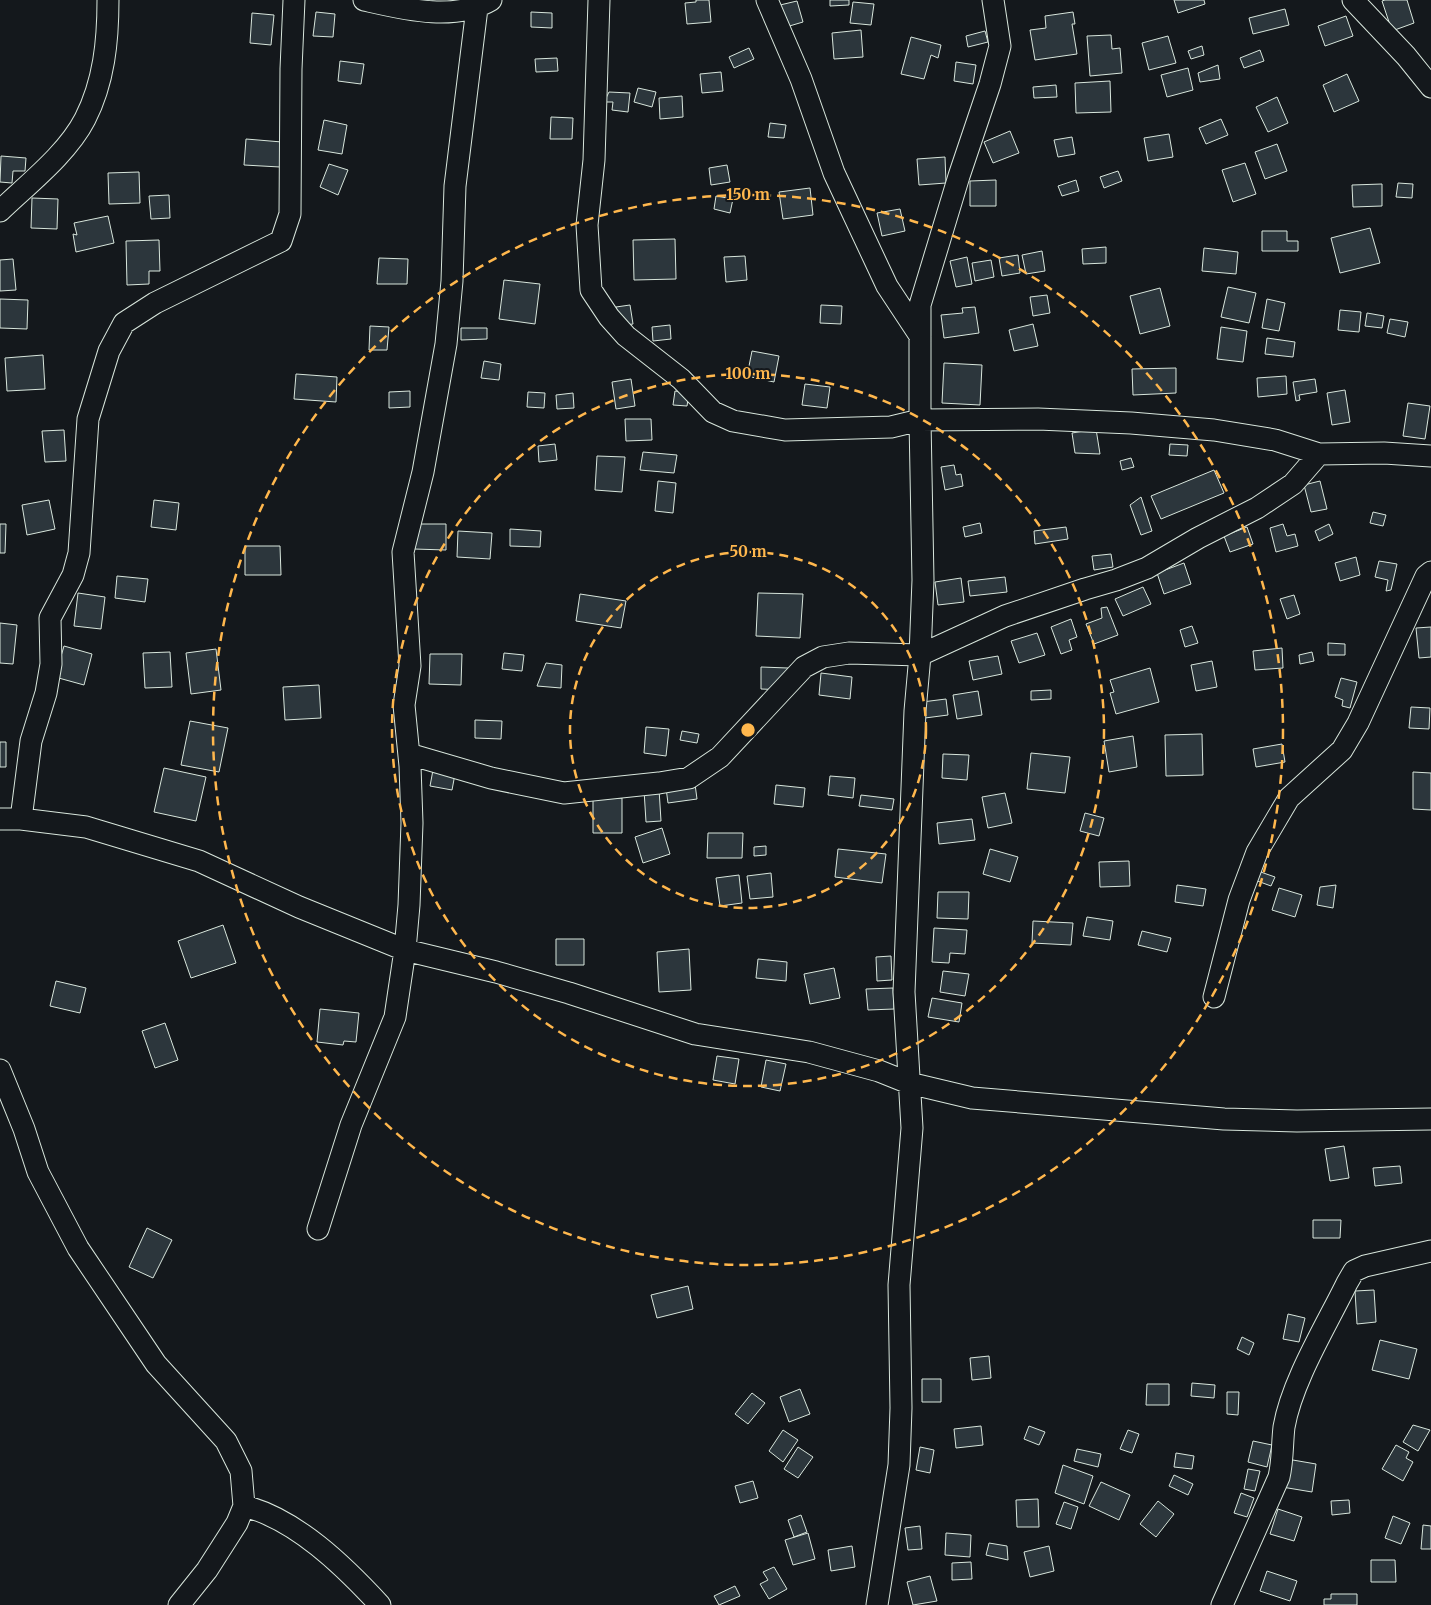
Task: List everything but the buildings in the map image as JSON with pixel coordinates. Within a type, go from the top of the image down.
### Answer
[{"type":"street","points":[[0,211],[52,160],[85,119],[102,67],[108,38],[108,0]]},
{"type":"street","points":[[294,0],[291,69],[290,214],[281,241],[155,303],[124,323],[108,351],[88,419],[79,553],[73,575],[50,618],[51,664],[46,693],[10,819],[86,827],[199,861],[299,907],[405,950],[496,972],[570,993],[695,1034],[809,1052],[879,1071],[909,1083],[972,1098],[1224,1119],[1297,1121],[1431,1119]]},
{"type":"street","points":[[318,1229],[352,1125],[395,1016],[405,950],[409,905],[412,823],[409,754],[404,705],[410,666],[409,624],[403,552],[423,472],[446,344],[452,281],[455,186],[484,4],[440,12],[424,11],[364,0]]},
{"type":"street","points":[[599,0],[594,160],[587,225],[591,290],[609,317],[626,336],[681,379],[713,412],[733,421],[785,430],[891,427],[920,420],[1038,419],[1140,424],[1214,430],[1275,440],[1319,454],[1384,453],[1431,456]]},
{"type":"street","points":[[767,0],[801,79],[834,173],[887,286],[920,336]]},
{"type":"street","points":[[877,1605],[899,1465],[901,1408],[898,1285],[912,1128],[904,992],[915,711],[920,655],[924,543],[920,420],[922,365],[920,304],[959,176],[990,84],[1000,46],[994,0]]},
{"type":"street","points":[[1352,0],[1431,87]]},
{"type":"street","points":[[409,754],[491,778],[564,793],[689,778],[720,758],[804,667],[823,657],[849,653],[920,655],[1005,616],[1116,580],[1146,568],[1198,538],[1257,508],[1293,484],[1319,454]]},
{"type":"street","points":[[1214,997],[1239,900],[1257,852],[1289,798],[1342,750],[1358,723],[1426,576],[1431,572]]},
{"type":"street","points":[[0,1070],[4,1095],[38,1172],[78,1248],[156,1364],[226,1441],[241,1471],[244,1506],[237,1523],[207,1570],[179,1605]]},
{"type":"street","points":[[1222,1605],[1279,1477],[1284,1456],[1284,1427],[1299,1382],[1354,1271],[1365,1266],[1431,1251]]},
{"type":"street","points":[[244,1506],[260,1510],[288,1524],[357,1580],[380,1605]]}]
